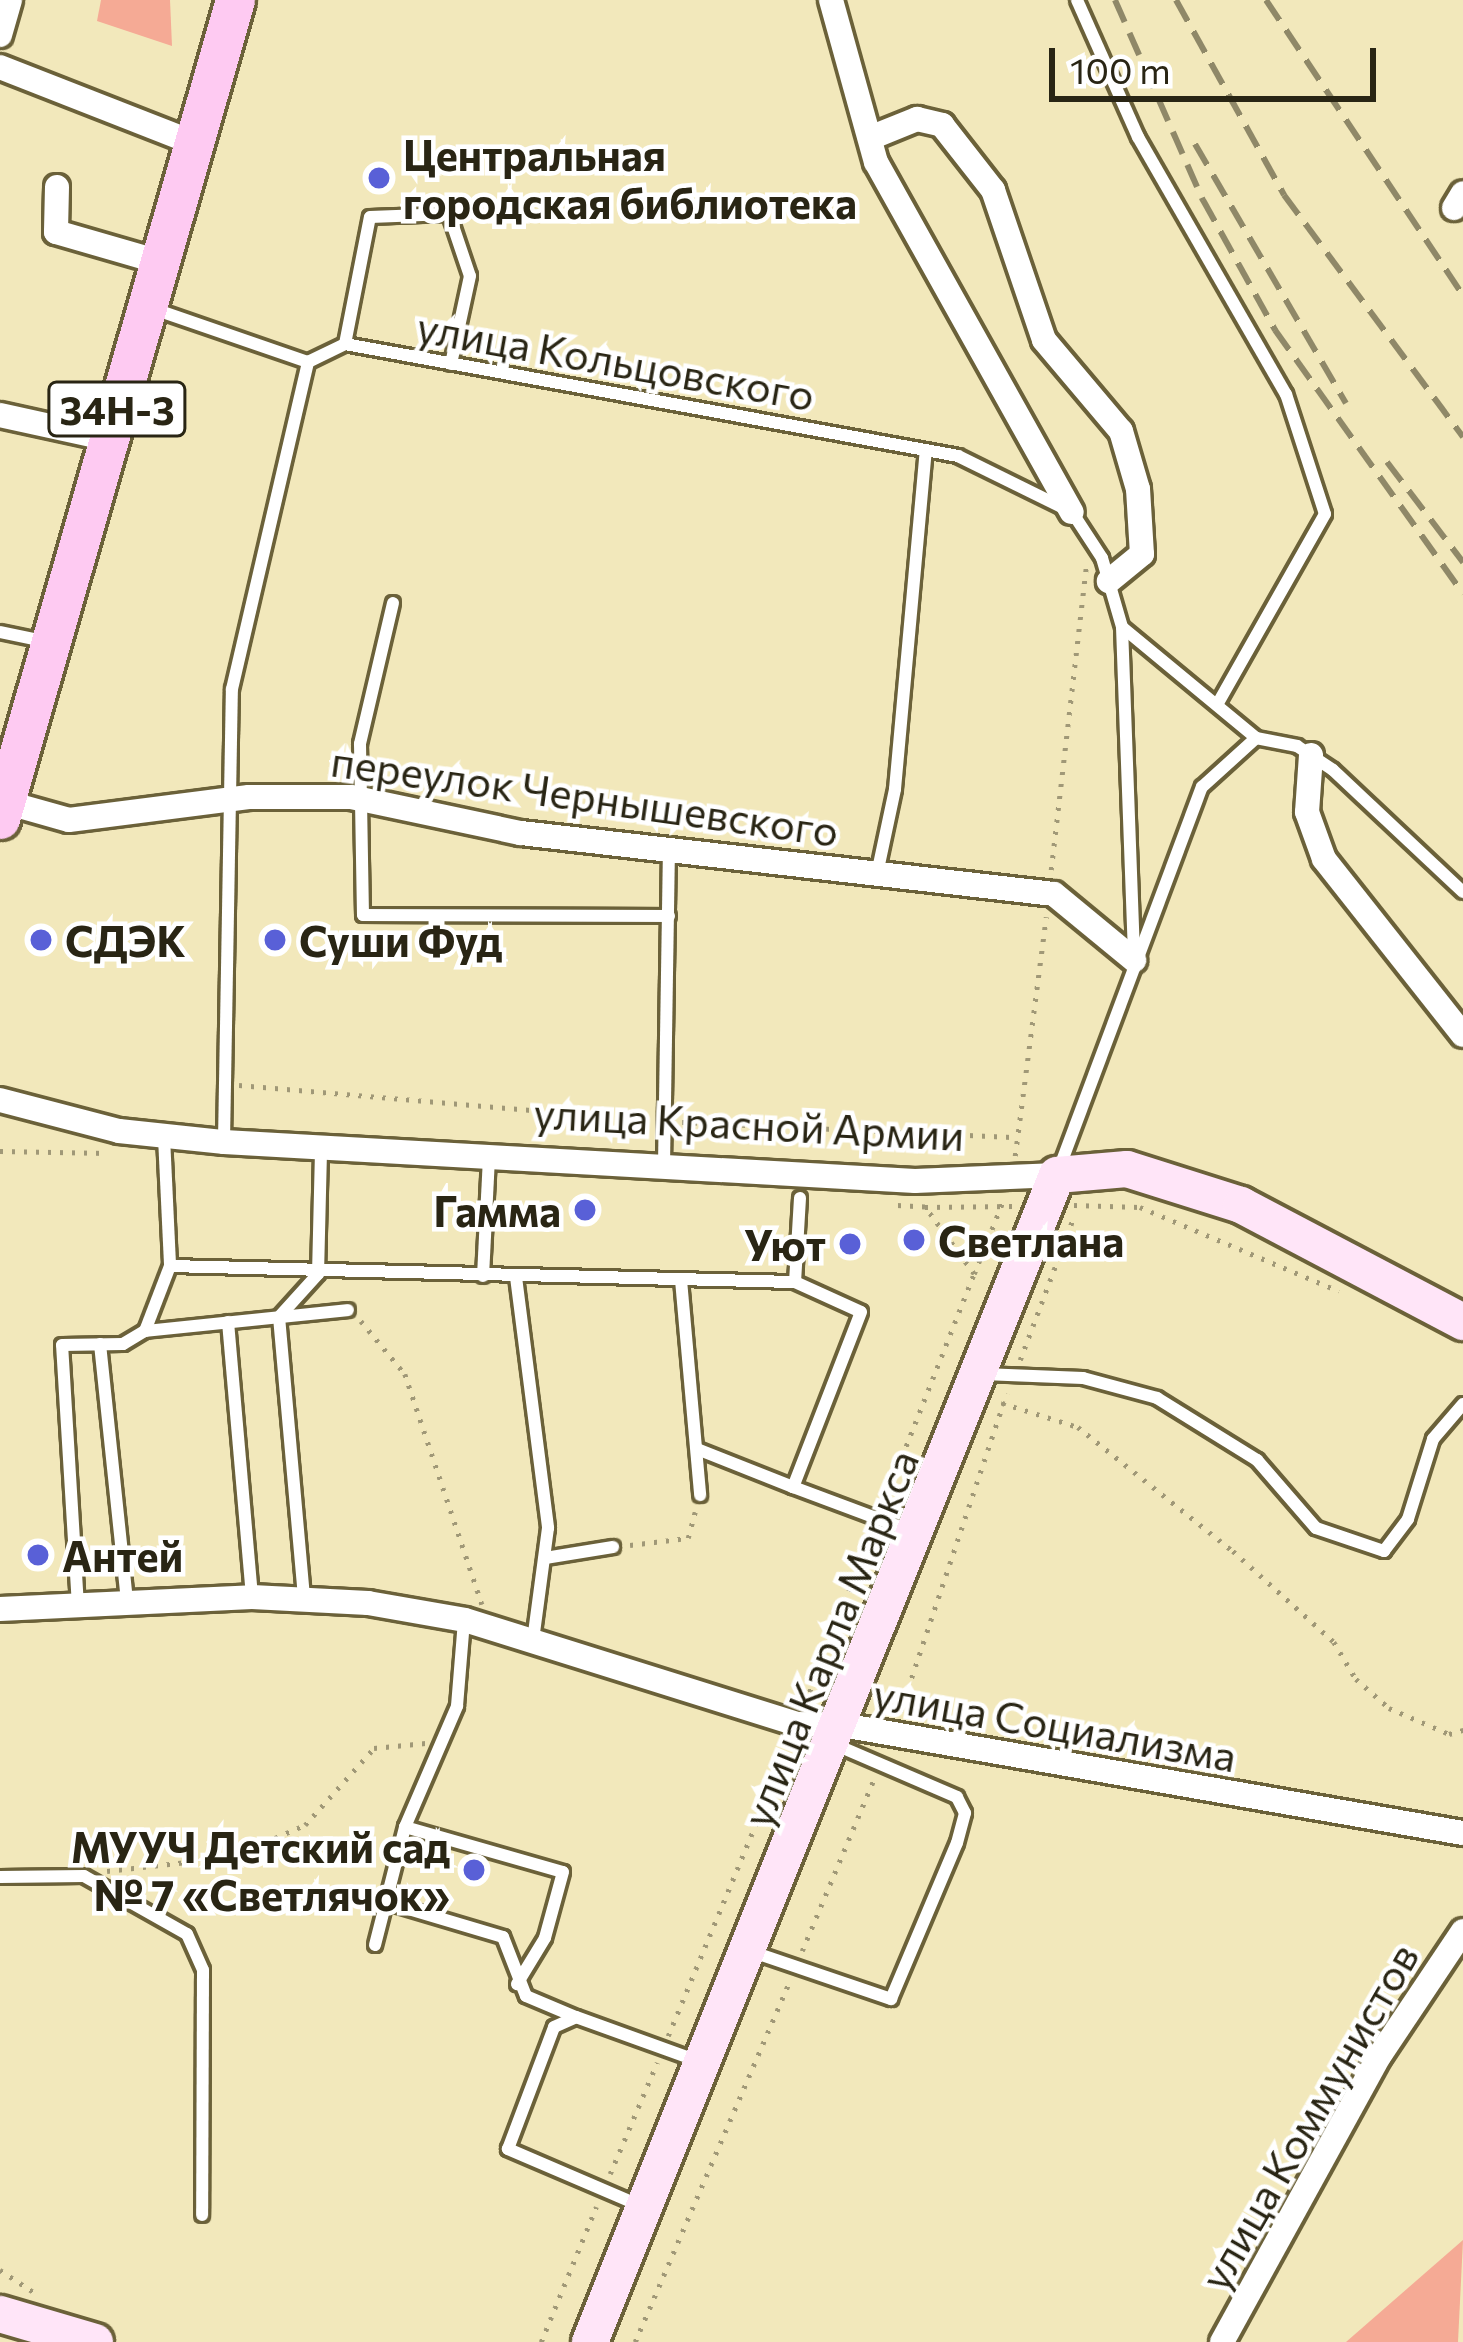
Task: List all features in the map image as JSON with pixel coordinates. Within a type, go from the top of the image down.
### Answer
[{"type":"main road","name":"34Н-3","points":[[2,810],[235,0]]},
{"type":"main road","name":"улица Красной Армии","points":[[1052,1190],[1127,1169],[1241,1204],[1463,1322]]},
{"type":"main road","name":"улица Карла Маркса","points":[[590,2342],[919,1534],[1052,1190]]},
{"type":"main road","points":[[0,2314],[95,2342]]},
{"type":"street","points":[[0,35],[10,0]]},
{"type":"street","points":[[831,0],[870,138],[1051,486],[1072,512]]},
{"type":"street","points":[[0,67],[194,143]]},
{"type":"street","points":[[870,138],[917,119],[942,125],[993,190],[1043,340],[1121,431],[1138,489],[1142,554],[1109,581]]},
{"type":"street","points":[[58,188],[56,232],[160,262]]},
{"type":"street","points":[[0,415],[109,439]]},
{"type":"street","points":[[1311,755],[1307,812],[1324,859],[1463,1035]]},
{"type":"street","name":"переулок Чернышевского","points":[[2,810],[69,820],[229,800],[357,799],[521,833],[1054,894],[1134,960]]},
{"type":"street","name":"улица Красной Армии","points":[[0,1100],[164,1136],[224,1142],[1052,1190]]},
{"type":"street","name":"улица Социализма","points":[[0,1609],[304,1597],[477,1623],[838,1735],[1463,1833]]},
{"type":"street","name":"улица Коммунистов","points":[[1222,2342],[1380,2055],[1463,1931]]},
{"type":"lane","points":[[1077,0],[1138,137],[1286,394],[1325,514],[1216,705]]},
{"type":"lane","points":[[147,306],[308,362],[345,344],[370,217],[449,214],[470,276],[451,364]]},
{"type":"lane","name":"улица Кольцовского","points":[[345,344],[958,456],[1072,512]]},
{"type":"lane","points":[[224,1142],[232,689],[308,362]]},
{"type":"lane","points":[[877,874],[895,789],[926,450]]},
{"type":"lane","name":"улица Карла Маркса","points":[[1072,512],[1109,581],[1123,627],[1134,960]]},
{"type":"lane","points":[[393,603],[360,744],[357,799],[363,915],[669,916]]},
{"type":"lane","points":[[1123,627],[1256,738],[1311,755],[1368,797],[1463,892]]},
{"type":"lane","points":[[0,632],[51,642]]},
{"type":"lane","name":"улица Карла Маркса","points":[[1052,1190],[1202,787],[1256,738]]},
{"type":"lane","points":[[664,1165],[669,850]]},
{"type":"lane","points":[[145,1331],[170,1266],[164,1136]]},
{"type":"lane","points":[[304,1597],[279,1317],[318,1274],[322,1147]]},
{"type":"lane","points":[[483,1276],[490,1156]]},
{"type":"lane","points":[[795,1282],[800,1198]]},
{"type":"lane","points":[[170,1266],[318,1274],[795,1282],[861,1312],[793,1486]]},
{"type":"lane","points":[[516,1277],[548,1528],[533,1640]]},
{"type":"lane","points":[[681,1280],[700,1495]]},
{"type":"lane","points":[[78,1607],[62,1345],[123,1344],[145,1331],[348,1310]]},
{"type":"lane","points":[[228,1322],[252,1597]]},
{"type":"lane","points":[[100,1344],[128,1604]]},
{"type":"lane","points":[[977,1386],[1083,1378],[1157,1398],[1257,1460],[1316,1528],[1384,1550],[1408,1519],[1433,1439],[1463,1404]]},
{"type":"lane","points":[[698,1449],[919,1534]]},
{"type":"lane","points":[[545,1558],[613,1547]]},
{"type":"lane","points":[[375,1945],[405,1827],[457,1706],[477,1623]]},
{"type":"lane","points":[[751,1952],[891,1999],[957,1843],[965,1813],[957,1797],[838,1735]]},
{"type":"lane","points":[[405,1827],[563,1872],[545,1937],[517,1984]]},
{"type":"lane","points":[[0,1877],[84,1876],[187,1934],[203,1970],[202,2215]]},
{"type":"lane","points":[[386,1902],[503,1937],[517,1984],[576,2017],[705,2063]]},
{"type":"lane","points":[[576,2017],[554,2027],[508,2150],[645,2207]]},
{"type":"path","points":[[225,1084],[665,1121],[1018,1137]]},
{"type":"path","points":[[925,1207],[1052,1190],[1140,1207],[1348,1295]]},
{"type":"path","points":[[348,1310],[405,1373],[477,1623]]},
{"type":"path","points":[[977,1386],[1078,1427],[1250,1566],[1334,1642],[1356,1679],[1389,1708],[1449,1734],[1463,1730]]},
{"type":"path","points":[[613,1547],[688,1538],[700,1495]]},
{"type":"path","points":[[84,1876],[231,1857],[305,1826],[374,1748],[443,1742]]},
{"type":"path","points":[[0,2270],[50,2304]]},
{"type":"shaded area","points":[[101,0],[170,0],[172,46],[97,21]]},
{"type":"shaded area","points":[[1463,2240],[1458,2342],[1346,2342]]},
{"type":"railway","points":[[1115,0],[1203,200],[1275,330],[1463,594]]},
{"type":"railway","points":[[1176,0],[1284,195],[1463,437]]},
{"type":"railway","points":[[1266,0],[1463,295]]},
{"type":"railway","points":[[1195,144],[1346,403]]},
{"type":"railway","points":[[1387,462],[1463,562]]},
{"type":"place","name":"Центральная городская библиотека","points":[[379,178]]},
{"type":"place","name":"СДЭК","points":[[41,940]]},
{"type":"place","name":"Суши Фуд","points":[[275,940]]},
{"type":"place","name":"Гамма","points":[[585,1210]]},
{"type":"place","name":"Светлана","points":[[914,1240]]},
{"type":"place","name":"Уют","points":[[850,1244]]},
{"type":"place","name":"Антей","points":[[38,1555]]},
{"type":"place","name":"МУУЧ Детский сад № 7 «Светлячок»","points":[[474,1870]]}]
